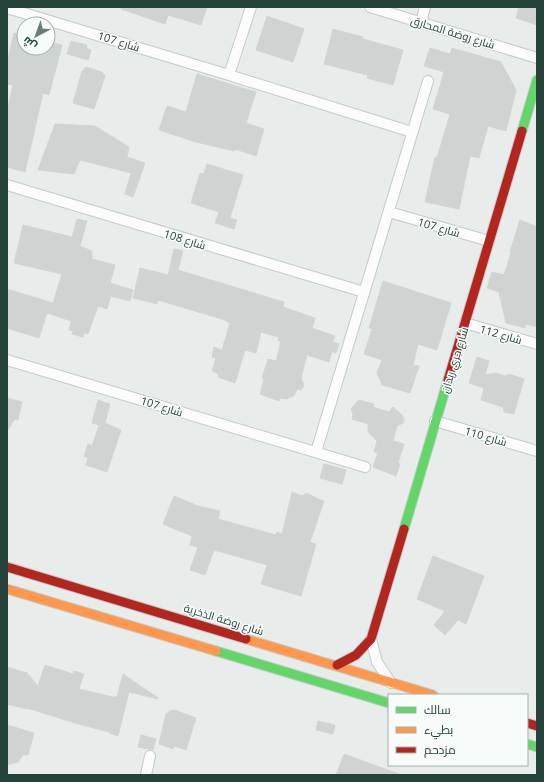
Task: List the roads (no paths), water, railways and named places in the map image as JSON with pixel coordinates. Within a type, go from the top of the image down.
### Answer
[{"type":"street","points":[[230,75],[251,7]]},
{"type":"street","name":"شارع روضة المحارق","points":[[370,7],[537,58]]},
{"type":"street","points":[[421,22],[425,7]]},
{"type":"street","name":"شارع 107","points":[[7,9],[230,75],[412,132]]},
{"type":"street","name":"شارع جري ربدان","points":[[337,665],[356,655],[371,639],[537,80]]},
{"type":"street","points":[[316,452],[428,81]]},
{"type":"street","name":"شارع 108","points":[[7,185],[364,292]]},
{"type":"street","name":"شارع 107","points":[[389,212],[489,241]]},
{"type":"street","name":"شارع 112","points":[[465,323],[537,344]]},
{"type":"street","name":"شارع 107","points":[[7,360],[365,467]]},
{"type":"street","name":"شارع 110","points":[[435,421],[537,451]]},
{"type":"street","name":"شارع روضة الذخرية","points":[[7,567],[430,694]]},
{"type":"street","points":[[7,589],[388,703]]},
{"type":"street","points":[[371,639],[377,662],[391,682]]},
{"type":"street","points":[[146,775],[150,756]]}]
